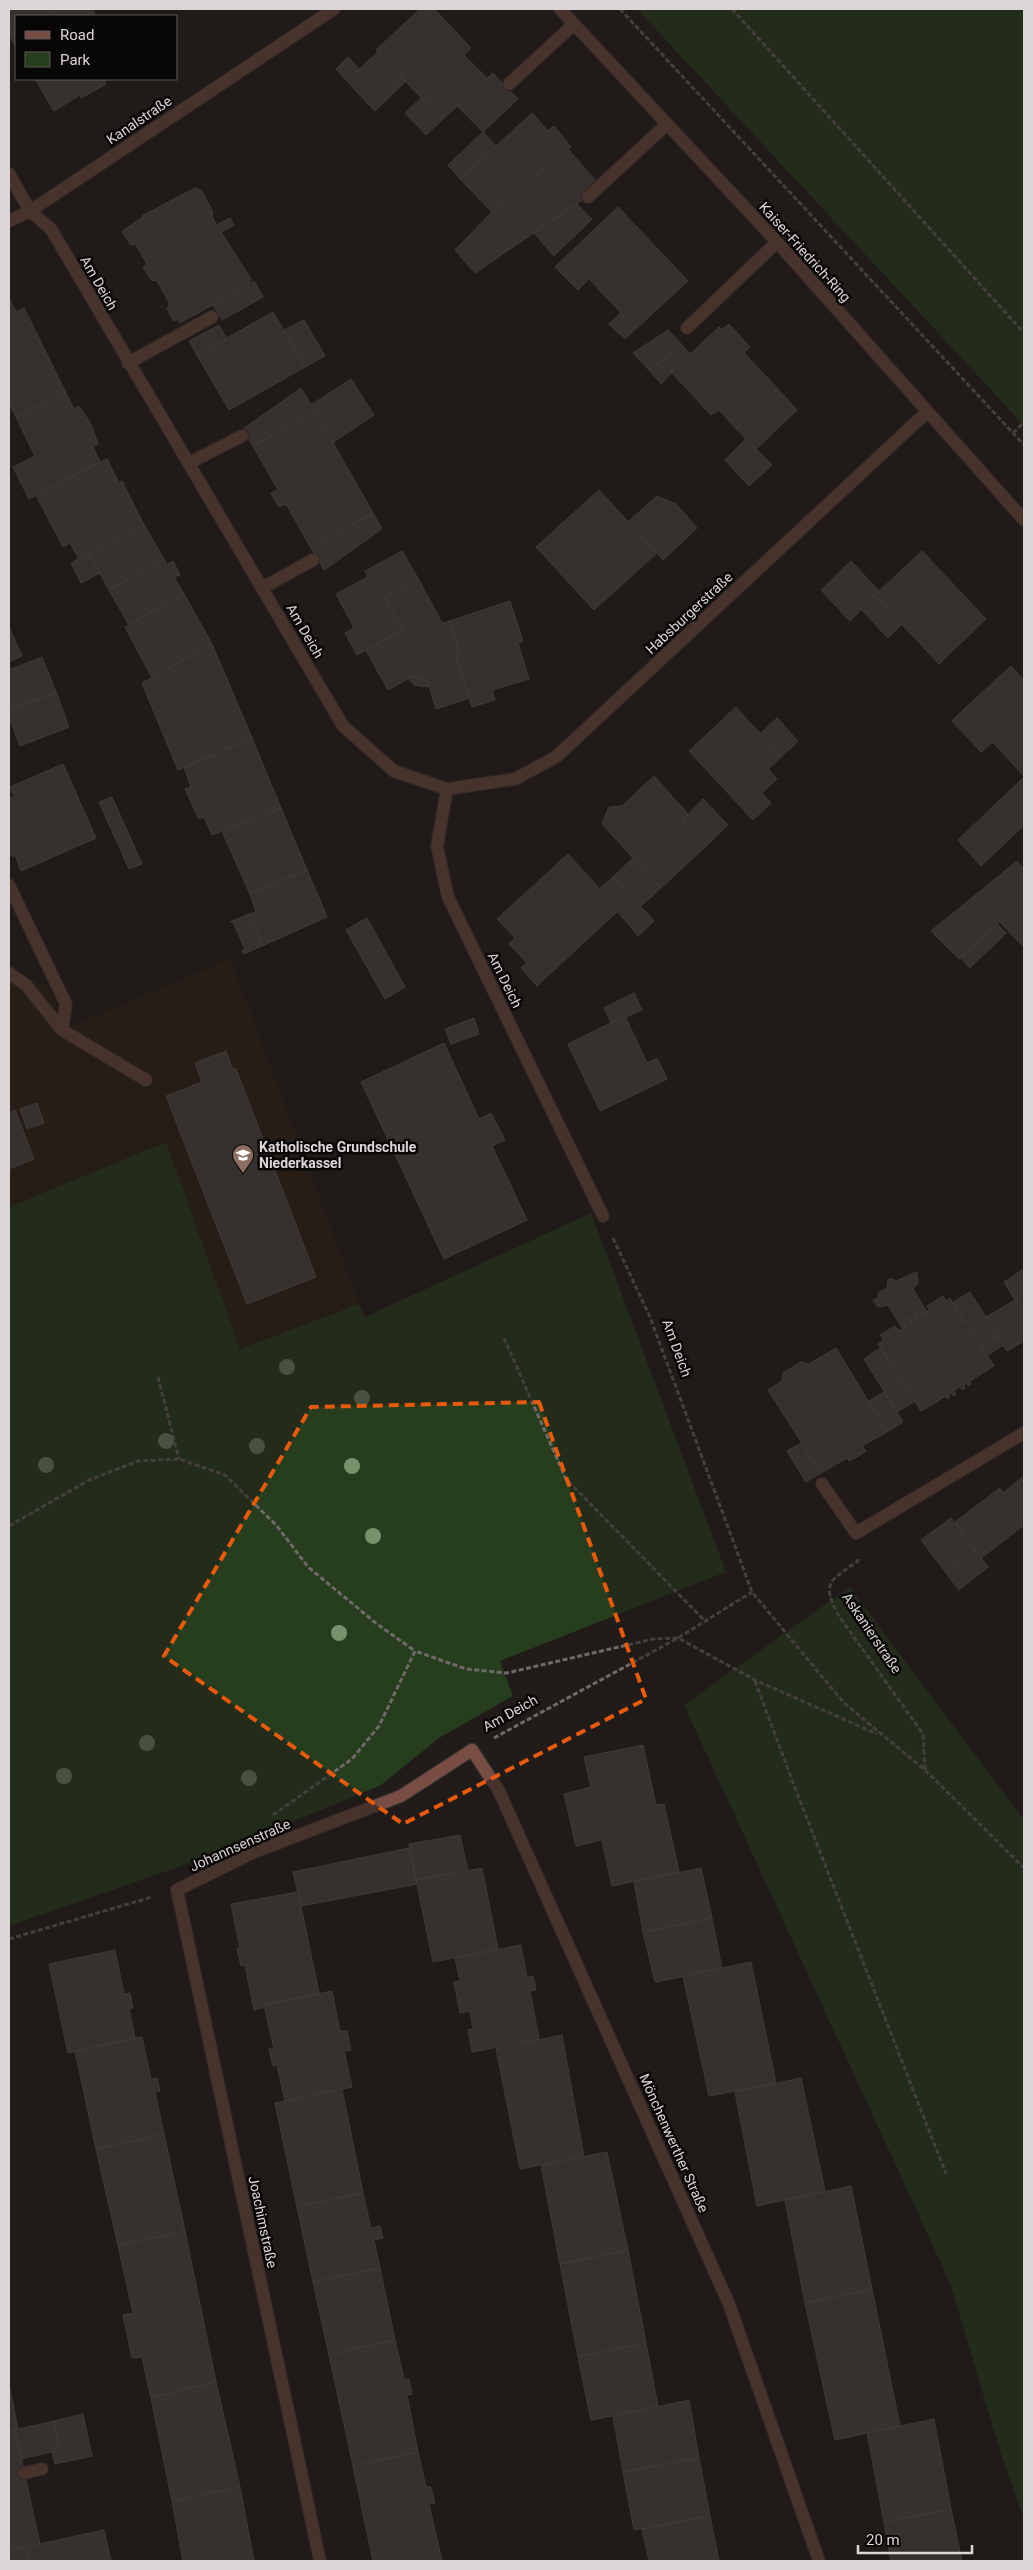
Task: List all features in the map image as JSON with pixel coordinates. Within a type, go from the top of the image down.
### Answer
[{"type":"street","name":"Kanalstraße","points":[[9,222],[30,211],[334,9]]},
{"type":"street","name":"Kaiser-Friedrich-Ring","points":[[560,9],[777,242],[1024,520]]},
{"type":"street","points":[[509,84],[574,24]]},
{"type":"street","points":[[588,197],[667,124]]},
{"type":"street","name":"Am Deich","points":[[9,174],[30,211],[51,229],[343,726],[394,772],[447,789],[437,846],[448,897],[603,1216]]},
{"type":"street","points":[[688,328],[777,242]]},
{"type":"street","points":[[128,363],[212,317]]},
{"type":"street","name":"Habsburgerstraße","points":[[447,789],[514,779],[556,757],[927,412]]},
{"type":"street","points":[[189,463],[242,436]]},
{"type":"street","points":[[262,588],[313,560]]},
{"type":"street","points":[[9,885],[66,1004],[62,1030]]},
{"type":"street","points":[[9,973],[26,985],[62,1030],[146,1080]]},
{"type":"street","points":[[822,1484],[856,1533],[1024,1432]]},
{"type":"street","name":"Johannsenstraße","points":[[178,1890],[252,1853],[401,1796],[472,1750]]},
{"type":"street","name":"Mönchenwerther Straße","points":[[472,1750],[499,1791],[729,2304],[819,2561]]},
{"type":"street","name":"Joachimstraße","points":[[178,1890],[320,2561]]},
{"type":"street","points":[[24,2473],[42,2469]]},
{"type":"path","points":[[620,9],[1024,445]]},
{"type":"path","points":[[732,9],[1024,333]]},
{"type":"path","points":[[1013,432],[1024,422]]},
{"type":"path","name":"Am Deich","points":[[472,1750],[678,1638],[704,1620],[752,1592],[650,1317],[603,1216]]},
{"type":"path","points":[[504,1338],[566,1479],[704,1620]]},
{"type":"path","points":[[158,1377],[179,1459]]},
{"type":"path","points":[[9,1526],[89,1480],[138,1462],[179,1459],[225,1475],[278,1526],[308,1567],[377,1624],[414,1651],[466,1669],[507,1674],[653,1639],[678,1638],[755,1680],[880,1735]]},
{"type":"path","name":"Askanierstraße","points":[[856,1533],[858,1561],[831,1580],[828,1590],[830,1600],[838,1616],[923,1734],[925,1770]]},
{"type":"path","points":[[752,1592],[844,1703],[880,1735],[925,1770],[1024,1868]]},
{"type":"path","points":[[252,1853],[253,1838],[273,1815],[352,1758],[379,1726],[414,1651]]},
{"type":"path","points":[[755,1680],[795,1788],[946,2174]]},
{"type":"path","points":[[9,1939],[178,1890]]},
{"type":"highlighted area","points":[[539,1402],[646,1699],[403,1824],[164,1656],[311,1407]]},
{"type":"shaded area","name":"Katholische Grundschule Niederkassel","points":[[230,959],[359,1304],[240,1349],[166,1142],[9,1207],[9,976],[46,986],[70,1027]]},
{"type":"green space","points":[[637,9],[1024,9],[1024,427],[994,393]]},
{"type":"green space","points":[[166,1142],[240,1349],[359,1304],[365,1317],[591,1213],[726,1572],[500,1661],[513,1696],[439,1738],[381,1785],[207,1857],[9,1926],[9,1207]]},
{"type":"green space","points":[[850,1587],[1024,1820],[1024,2519],[1001,2454],[950,2283],[684,1705]]},
{"type":"building","points":[[9,9],[56,9],[46,15],[15,15],[15,33],[10,36]]},
{"type":"building","points":[[56,9],[92,9],[95,15],[46,15]]},
{"type":"building","points":[[420,9],[434,9],[471,48],[464,55],[487,78],[442,120],[440,118],[444,114],[428,97],[424,101],[376,50]]},
{"type":"building","points":[[15,33],[15,45],[10,36]]},
{"type":"building","points":[[378,52],[402,77],[370,106],[347,81]]},
{"type":"building","points":[[348,57],[359,69],[347,81],[336,69]]},
{"type":"building","points":[[493,73],[518,99],[483,132],[457,106]]},
{"type":"building","points":[[402,77],[406,81],[375,111],[370,106]]},
{"type":"building","points":[[36,80],[106,80],[104,81],[106,84],[81,98],[80,95],[54,111]]},
{"type":"building","points":[[428,97],[444,114],[440,118],[442,120],[426,135],[405,113],[421,98],[424,101]]},
{"type":"building","points":[[532,113],[548,131],[554,126],[571,147],[492,212],[460,179]]},
{"type":"building","points":[[483,132],[496,146],[460,179],[448,165]]},
{"type":"building","points":[[568,149],[601,187],[475,273],[455,250],[492,212]]},
{"type":"building","points":[[195,188],[202,191],[213,212],[212,216],[216,225],[230,218],[234,225],[221,232],[251,279],[248,285],[180,323],[178,319],[174,321],[167,309],[170,304],[157,281],[151,280],[143,267],[147,264],[136,245],[130,244],[122,231],[142,218],[142,216]]},
{"type":"building","points":[[577,204],[592,219],[554,256],[534,233]]},
{"type":"building","points":[[618,207],[688,281],[625,339],[609,324],[621,313],[589,279],[578,290],[555,267]]},
{"type":"building","points":[[254,281],[263,297],[222,320],[213,305]]},
{"type":"building","points":[[9,298],[16,312],[24,308],[66,393],[16,417],[9,403]]},
{"type":"building","points":[[273,312],[305,367],[229,410],[197,355]]},
{"type":"building","points":[[304,320],[325,356],[305,367],[284,330]]},
{"type":"building","points":[[729,324],[750,347],[744,353],[778,389],[736,429],[719,410],[711,415],[671,372],[719,327],[721,330]]},
{"type":"building","points":[[219,325],[227,339],[197,355],[189,341]]},
{"type":"building","points":[[668,330],[683,346],[649,370],[633,353]]},
{"type":"building","points":[[683,346],[690,354],[661,384],[649,370]]},
{"type":"building","points":[[351,379],[374,415],[332,443],[311,405]]},
{"type":"building","points":[[301,388],[315,411],[253,446],[243,429]]},
{"type":"building","points":[[778,389],[797,410],[756,449],[736,429]]},
{"type":"building","points":[[66,393],[74,409],[79,406],[91,424],[98,444],[93,447],[100,462],[29,499],[13,467],[35,456],[16,417]]},
{"type":"building","points":[[315,411],[373,513],[311,548],[286,504],[279,507],[271,493],[278,490],[253,446]]},
{"type":"building","points":[[746,439],[772,465],[749,486],[725,460]]},
{"type":"building","points":[[107,459],[119,483],[122,481],[144,525],[79,559],[70,543],[63,547],[36,495]]},
{"type":"building","points":[[599,490],[657,553],[594,610],[536,547]]},
{"type":"building","points":[[657,496],[676,504],[697,528],[663,560],[628,522]]},
{"type":"building","points":[[373,513],[382,529],[324,570],[311,548]]},
{"type":"building","points":[[144,525],[164,559],[109,590],[89,553]]},
{"type":"building","points":[[402,551],[419,580],[385,598],[403,630],[357,655],[345,633],[354,628],[336,594],[368,577],[365,571]]},
{"type":"building","points":[[922,551],[986,619],[939,664],[875,595]]},
{"type":"building","points":[[89,553],[100,573],[81,583],[71,563]]},
{"type":"building","points":[[164,559],[167,565],[173,561],[180,575],[174,577],[184,594],[129,625],[109,590]]},
{"type":"building","points":[[851,561],[879,591],[850,621],[821,590]]},
{"type":"building","points":[[419,580],[442,623],[450,621],[460,653],[455,654],[469,698],[436,709],[428,682],[413,676],[388,690],[366,650],[403,630],[385,598]]},
{"type":"building","points":[[184,594],[212,644],[152,678],[125,627]]},
{"type":"building","points":[[875,595],[902,624],[888,638],[860,608]]},
{"type":"building","points":[[510,601],[523,641],[518,643],[529,679],[492,690],[495,700],[472,707],[455,654],[460,653],[450,621]]},
{"type":"building","points":[[9,627],[22,656],[9,662]]},
{"type":"building","points":[[212,644],[252,738],[178,770],[142,683]]},
{"type":"building","points":[[42,657],[56,692],[9,710],[9,670]]},
{"type":"building","points":[[1011,666],[1024,680],[1024,776],[963,710]]},
{"type":"building","points":[[413,676],[428,682],[429,687],[414,685],[409,679]]},
{"type":"building","points":[[56,692],[69,727],[20,746],[9,717],[9,710]]},
{"type":"building","points":[[736,707],[781,757],[768,769],[777,779],[762,793],[771,803],[753,820],[689,751]]},
{"type":"building","points":[[963,710],[993,742],[981,752],[952,721]]},
{"type":"building","points":[[777,718],[798,741],[781,757],[760,734]]},
{"type":"building","points":[[252,738],[281,808],[212,835],[204,817],[199,819],[185,789],[191,787],[184,768]]},
{"type":"building","points":[[63,764],[96,838],[21,871],[15,855],[12,857],[9,849],[9,799],[14,796],[10,787]]},
{"type":"building","points":[[654,776],[689,815],[683,820],[706,846],[661,888],[602,824],[609,807],[622,806]]},
{"type":"building","points":[[1024,777],[1024,825],[981,866],[958,840]]},
{"type":"building","points":[[112,797],[142,864],[129,869],[99,802]]},
{"type":"building","points":[[703,799],[728,825],[706,846],[683,820]]},
{"type":"building","points":[[281,808],[307,870],[250,894],[222,831]]},
{"type":"building","points":[[568,854],[619,910],[537,986],[521,968],[527,963],[509,944],[515,938],[497,919]]},
{"type":"building","points":[[633,858],[661,888],[640,907],[613,877]]},
{"type":"building","points":[[1017,861],[1024,869],[1024,895],[998,920],[1000,922],[997,924],[973,897]]},
{"type":"building","points":[[307,870],[327,917],[262,946],[249,914],[256,912],[250,894]]},
{"type":"building","points":[[613,877],[654,921],[638,936],[599,889]]},
{"type":"building","points":[[1024,895],[1024,947],[998,920]]},
{"type":"building","points":[[973,897],[997,924],[959,959],[931,931]]},
{"type":"building","points":[[249,914],[262,946],[244,954],[242,950],[245,949],[233,922],[230,922]]},
{"type":"building","points":[[367,918],[405,987],[385,999],[346,930]]},
{"type":"building","points":[[997,924],[1006,933],[970,968],[961,958]]},
{"type":"building","points":[[634,993],[642,1010],[611,1023],[604,1008]]},
{"type":"building","points":[[625,1016],[647,1063],[657,1058],[667,1079],[600,1111],[568,1044]]},
{"type":"building","points":[[474,1018],[479,1034],[451,1044],[445,1029]]},
{"type":"building","points":[[444,1043],[479,1119],[491,1113],[505,1140],[492,1146],[527,1220],[444,1259],[361,1082]]},
{"type":"building","points":[[226,1051],[233,1070],[236,1069],[316,1277],[247,1304],[166,1096],[202,1082],[195,1063]]},
{"type":"building","points":[[37,1103],[44,1123],[27,1129],[20,1109]]},
{"type":"building","points":[[15,1110],[34,1159],[9,1169],[9,1113]]},
{"type":"building","points":[[1024,1269],[1024,1315],[1004,1282]]},
{"type":"building","points":[[917,1272],[918,1283],[913,1289],[927,1312],[923,1315],[919,1310],[913,1314],[917,1319],[911,1323],[907,1317],[902,1321],[906,1326],[902,1328],[888,1305],[878,1307],[873,1300],[878,1298],[878,1293],[887,1288],[888,1279],[896,1281]]},
{"type":"building","points":[[970,1292],[998,1336],[982,1347],[952,1303]]},
{"type":"building","points":[[943,1296],[946,1301],[950,1298],[994,1366],[970,1381],[971,1384],[968,1386],[967,1383],[963,1385],[965,1388],[963,1390],[960,1387],[954,1390],[956,1394],[953,1396],[951,1393],[947,1399],[946,1396],[921,1411],[878,1344],[884,1340],[880,1335],[895,1326],[899,1331],[906,1326],[902,1321],[907,1317],[911,1323],[917,1319],[913,1314],[919,1310],[923,1315],[930,1310],[927,1306]]},
{"type":"building","points":[[1015,1300],[1024,1315],[1024,1341],[1007,1351],[986,1317]]},
{"type":"building","points":[[998,1336],[1003,1345],[987,1356],[982,1347]]},
{"type":"building","points":[[836,1348],[887,1432],[862,1446],[866,1451],[857,1457],[849,1461],[847,1458],[821,1473],[768,1390],[782,1381],[783,1373],[801,1362],[809,1364]]},
{"type":"building","points":[[880,1348],[915,1401],[897,1412],[864,1359]]},
{"type":"building","points":[[884,1392],[903,1422],[887,1432],[869,1401]]},
{"type":"building","points":[[801,1443],[821,1473],[806,1482],[787,1451]]},
{"type":"building","points":[[1024,1476],[1024,1525],[981,1558],[955,1522],[1000,1488],[1003,1493]]},
{"type":"building","points":[[951,1518],[975,1550],[946,1573],[921,1540]]},
{"type":"building","points":[[975,1550],[988,1567],[959,1590],[946,1573]]},
{"type":"building","points":[[643,1745],[656,1805],[664,1804],[679,1872],[612,1886],[602,1840],[576,1846],[564,1794],[591,1787],[584,1757]]},
{"type":"building","points":[[460,1835],[468,1871],[416,1880],[409,1844]]},
{"type":"building","points":[[409,1848],[417,1884],[301,1906],[293,1872]]},
{"type":"building","points":[[482,1868],[498,1949],[433,1962],[416,1880]]},
{"type":"building","points":[[701,1868],[712,1918],[643,1932],[634,1882]]},
{"type":"building","points":[[298,1892],[319,1993],[264,2005],[265,2007],[254,2010],[245,1965],[241,1966],[237,1948],[240,1948],[231,1904]]},
{"type":"building","points":[[712,1918],[722,1969],[655,1982],[643,1932]]},
{"type":"building","points":[[521,1945],[527,1978],[533,1976],[536,1990],[530,1991],[539,2039],[472,2052],[468,2030],[473,2029],[470,2011],[460,2013],[454,1982],[460,1981],[455,1958]]},
{"type":"building","points":[[115,1950],[124,1994],[130,1993],[133,2008],[129,2009],[135,2038],[68,2053],[49,1964]]},
{"type":"building","points":[[751,1962],[776,2083],[709,2096],[683,1976]]},
{"type":"building","points":[[332,1991],[340,2031],[347,2031],[351,2050],[344,2051],[352,2087],[285,2101],[277,2065],[273,2066],[269,2049],[274,2049],[264,2005]]},
{"type":"building","points":[[562,2035],[584,2157],[520,2169],[496,2049]]},
{"type":"building","points":[[142,2037],[151,2079],[157,2078],[160,2091],[155,2092],[164,2134],[96,2149],[75,2051]]},
{"type":"building","points":[[801,2078],[825,2191],[757,2206],[735,2092]]},
{"type":"building","points":[[342,2089],[363,2193],[297,2207],[275,2103]]},
{"type":"building","points":[[164,2134],[185,2231],[118,2245],[96,2149]]},
{"type":"building","points":[[607,2152],[628,2250],[560,2264],[541,2165]]},
{"type":"building","points":[[851,2186],[872,2289],[805,2303],[785,2200]]},
{"type":"building","points":[[363,2193],[371,2228],[380,2226],[383,2238],[374,2240],[380,2268],[313,2282],[297,2207]]},
{"type":"building","points":[[185,2231],[216,2382],[151,2398],[142,2357],[132,2358],[123,2315],[133,2313],[118,2245]]},
{"type":"building","points":[[628,2250],[646,2343],[578,2357],[560,2264]]},
{"type":"building","points":[[380,2268],[395,2340],[329,2355],[313,2282]]},
{"type":"building","points":[[872,2289],[900,2426],[835,2440],[805,2303]]},
{"type":"building","points":[[395,2340],[404,2379],[409,2379],[412,2394],[407,2395],[418,2452],[353,2466],[329,2355]]},
{"type":"building","points":[[646,2343],[658,2407],[591,2420],[578,2357]]},
{"type":"building","points":[[216,2382],[240,2487],[172,2501],[151,2398]]},
{"type":"building","points":[[9,2384],[18,2429],[9,2431]]},
{"type":"building","points":[[689,2400],[699,2458],[623,2472],[613,2416]]},
{"type":"building","points":[[83,2414],[92,2456],[55,2464],[52,2452],[59,2450],[54,2421]]},
{"type":"building","points":[[934,2419],[951,2509],[884,2522],[867,2433]]},
{"type":"building","points":[[54,2421],[59,2450],[21,2459],[15,2430]]},
{"type":"building","points":[[15,2430],[40,2544],[9,2550],[9,2431]]},
{"type":"building","points":[[418,2452],[426,2487],[431,2487],[435,2503],[429,2504],[442,2561],[373,2561],[353,2466]]},
{"type":"building","points":[[699,2458],[710,2516],[634,2530],[623,2472]]},
{"type":"building","points":[[240,2487],[254,2561],[183,2561],[172,2501]]},
{"type":"building","points":[[951,2509],[962,2561],[891,2561],[884,2522]]},
{"type":"building","points":[[710,2516],[719,2561],[649,2561],[642,2529]]},
{"type":"building","points":[[104,2530],[111,2561],[28,2561],[25,2547]]},
{"type":"building","points":[[25,2547],[28,2561],[9,2561],[9,2550]]},
{"type":"place","name":"Katholische Grundschule Niederkassel","points":[[243,1174]]}]
